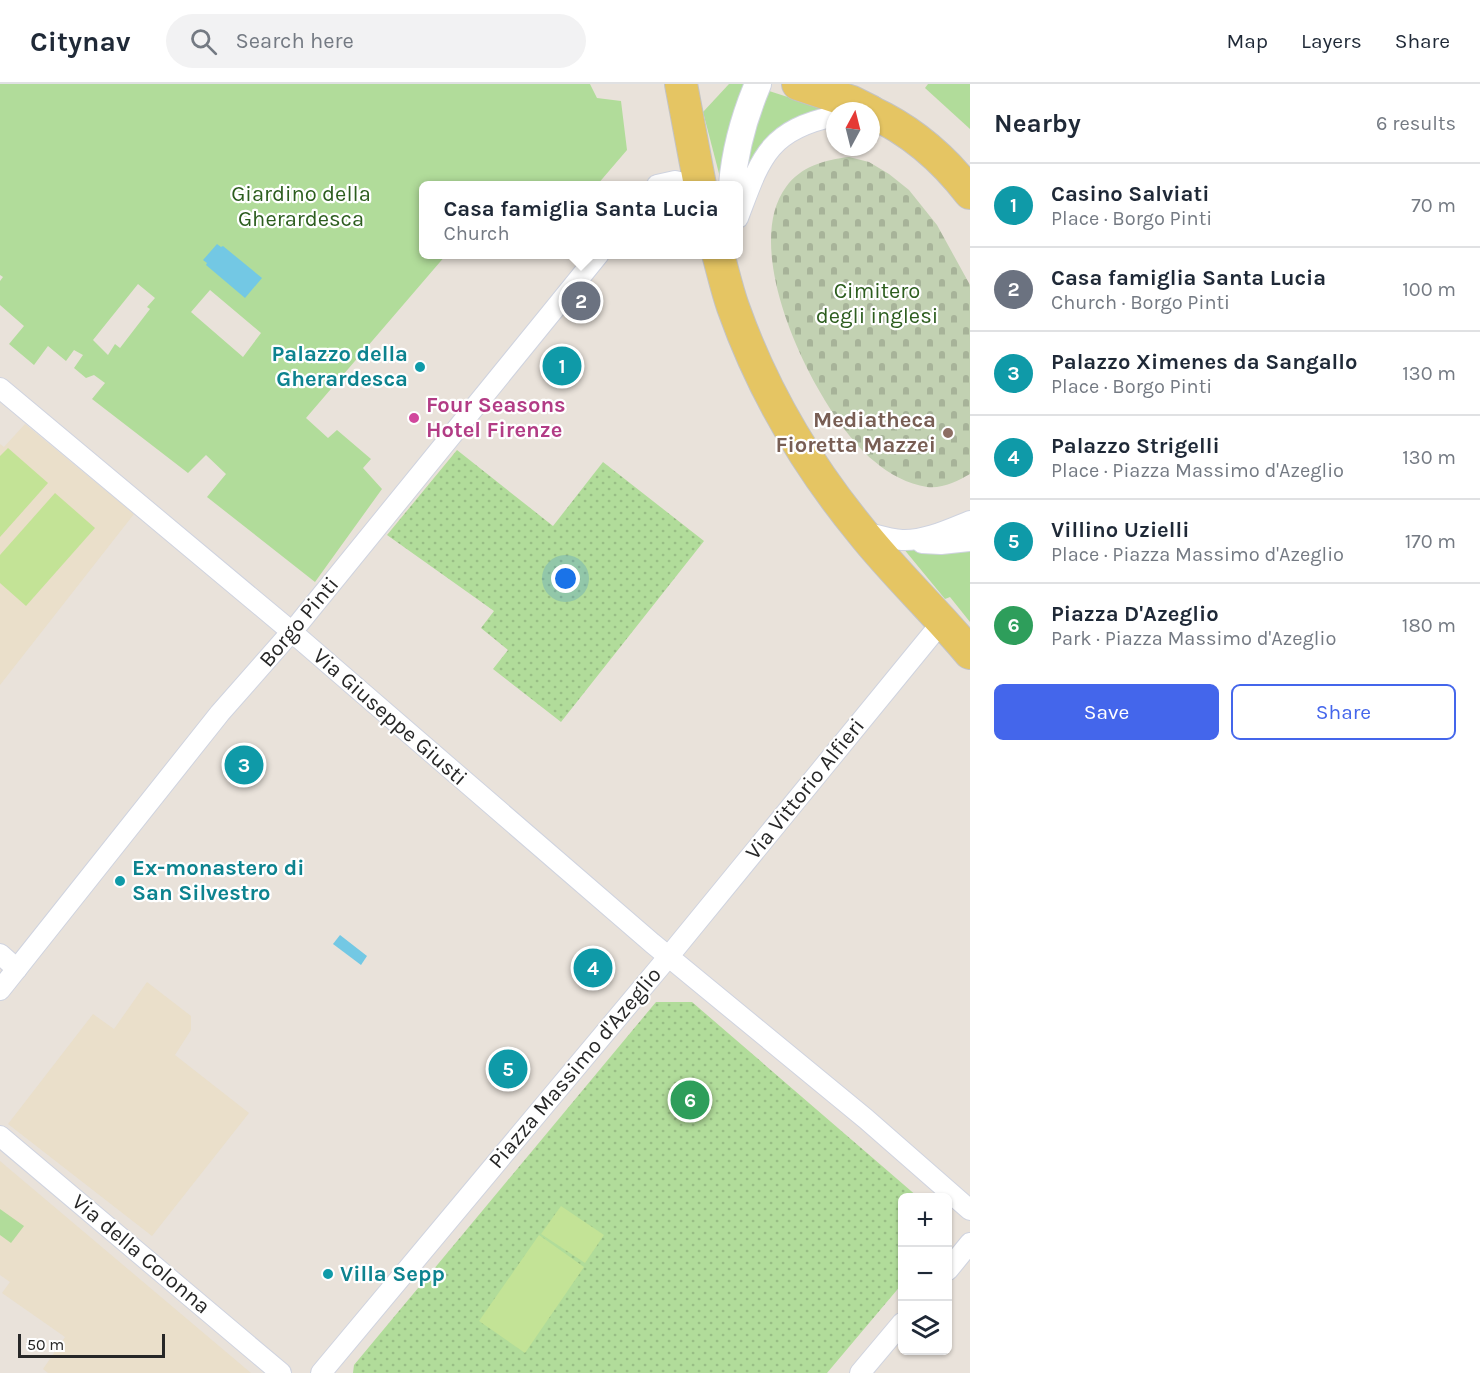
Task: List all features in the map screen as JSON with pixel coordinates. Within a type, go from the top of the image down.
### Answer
[{"type":"main road","points":[[681,84],[699,181]]},
{"type":"main road","points":[[798,84],[852,102]]},
{"type":"main road","points":[[880,117],[902,128],[922,144],[961,181],[970,193]]},
{"type":"main road","points":[[719,259],[732,304],[767,388],[812,465],[861,531],[970,653]]},
{"type":"street","points":[[733,181],[736,151],[758,84]]},
{"type":"street","points":[[743,206],[759,164],[776,143],[800,126],[826,119]]},
{"type":"street","name":"Borgo Pinti","points":[[0,990],[220,713],[292,632],[596,259]]},
{"type":"street","points":[[731,259],[732,304]]},
{"type":"street","name":"Via Giuseppe Giusti","points":[[0,388],[292,632],[669,956]]},
{"type":"street","points":[[902,540],[929,535],[970,521]]},
{"type":"street","points":[[861,531],[902,540],[941,544],[970,541]]},
{"type":"street","name":"Via Vittorio Alfieri","points":[[669,956],[942,622]]},
{"type":"street","points":[[0,954],[17,969]]},
{"type":"street","name":"Piazza Massimo d'Azeglio","points":[[321,1373],[669,956],[866,1119],[970,1210]]},
{"type":"street","name":"Via della Colonna","points":[[0,1136],[281,1373]]},
{"type":"street","points":[[952,1265],[970,1243]]},
{"type":"street","points":[[860,1373],[898,1329]]},
{"type":"shaded area","points":[[25,424],[134,514],[0,685],[0,444],[4,447]]},
{"type":"shaded area","points":[[147,982],[191,1016],[191,1030],[175,1055],[249,1113],[152,1236],[8,1124],[93,1014],[114,1029]]},
{"type":"shaded area","points":[[0,1161],[251,1373],[48,1373],[43,1369],[65,1337],[2,1293],[10,1282],[0,1275]]},
{"type":"green space","name":"Giardino della Gherardesca","points":[[0,84],[590,84],[597,98],[621,101],[627,150],[600,181],[419,181],[419,259],[443,259],[306,418],[328,438],[337,430],[371,459],[363,468],[382,489],[315,582],[207,497],[226,474],[206,455],[188,473],[92,399],[105,383],[94,375],[86,378],[74,368],[83,355],[74,350],[66,361],[48,346],[34,365],[9,344],[24,326],[0,305],[0,281],[3,277],[0,275]],"holes":[[[138,284],[155,298],[147,307],[150,309],[120,348],[115,344],[108,355],[93,340]],[[210,290],[261,333],[243,357],[191,312]]]},
{"type":"green space","points":[[729,84],[750,84],[723,181],[721,181],[703,112]]},
{"type":"green space","points":[[928,84],[970,84],[970,129],[925,88]]},
{"type":"green space","points":[[766,90],[826,109],[808,115],[743,189],[743,181],[740,181],[742,164]]},
{"type":"green space","name":"Cimitero degli inglesi","points":[[849,157],[869,162],[909,190],[937,225],[970,285],[970,474],[944,486],[927,487],[899,478],[874,461],[852,439],[809,372],[791,332],[778,291],[771,251],[773,216],[786,187],[799,174],[814,165]]},
{"type":"green space","points":[[8,448],[48,483],[0,537],[0,456]]},
{"type":"green space","points":[[457,450],[553,526],[603,462],[704,541],[561,722],[493,669],[508,650],[481,628],[494,611],[387,535]]},
{"type":"green space","points":[[55,493],[95,528],[26,606],[0,583],[0,555]]},
{"type":"green space","points":[[903,548],[970,548],[970,622],[950,597],[945,599]]},
{"type":"green space","points":[[656,1002],[692,1002],[913,1193],[898,1193],[898,1289],[827,1373],[353,1373],[354,1365]]},
{"type":"green space","points":[[561,1206],[604,1235],[585,1263],[541,1234]]},
{"type":"green space","points":[[0,1209],[24,1226],[11,1243],[0,1235]]},
{"type":"green space","points":[[539,1235],[584,1267],[525,1353],[479,1321]]},
{"type":"water","points":[[217,244],[223,246],[262,278],[245,298],[203,260]]},
{"type":"water","points":[[340,935],[367,956],[361,965],[333,944]]},
{"type":"place","name":"Casa famiglia Santa Lucia","points":[[581,301]]},
{"type":"place","name":"Casino Salviati","points":[[562,366]]},
{"type":"place","name":"Palazzo della Gherardesca","points":[[420,367]]},
{"type":"place","name":"Four Seasons Hotel Firenze","points":[[414,418]]},
{"type":"place","name":"Mediatheca Fioretta Mazzei","points":[[948,433]]},
{"type":"place","name":"Palazzo Ximenes da Sangallo","points":[[244,765]]},
{"type":"place","name":"Ex-monastero di San Silvestro","points":[[120,881]]},
{"type":"place","name":"Palazzo Strigelli","points":[[593,968]]},
{"type":"place","name":"Villino Uzielli","points":[[508,1069]]},
{"type":"place","name":"Piazza D'Azeglio","points":[[690,1100]]},
{"type":"place","name":"Villa Sepp","points":[[328,1274]]}]
